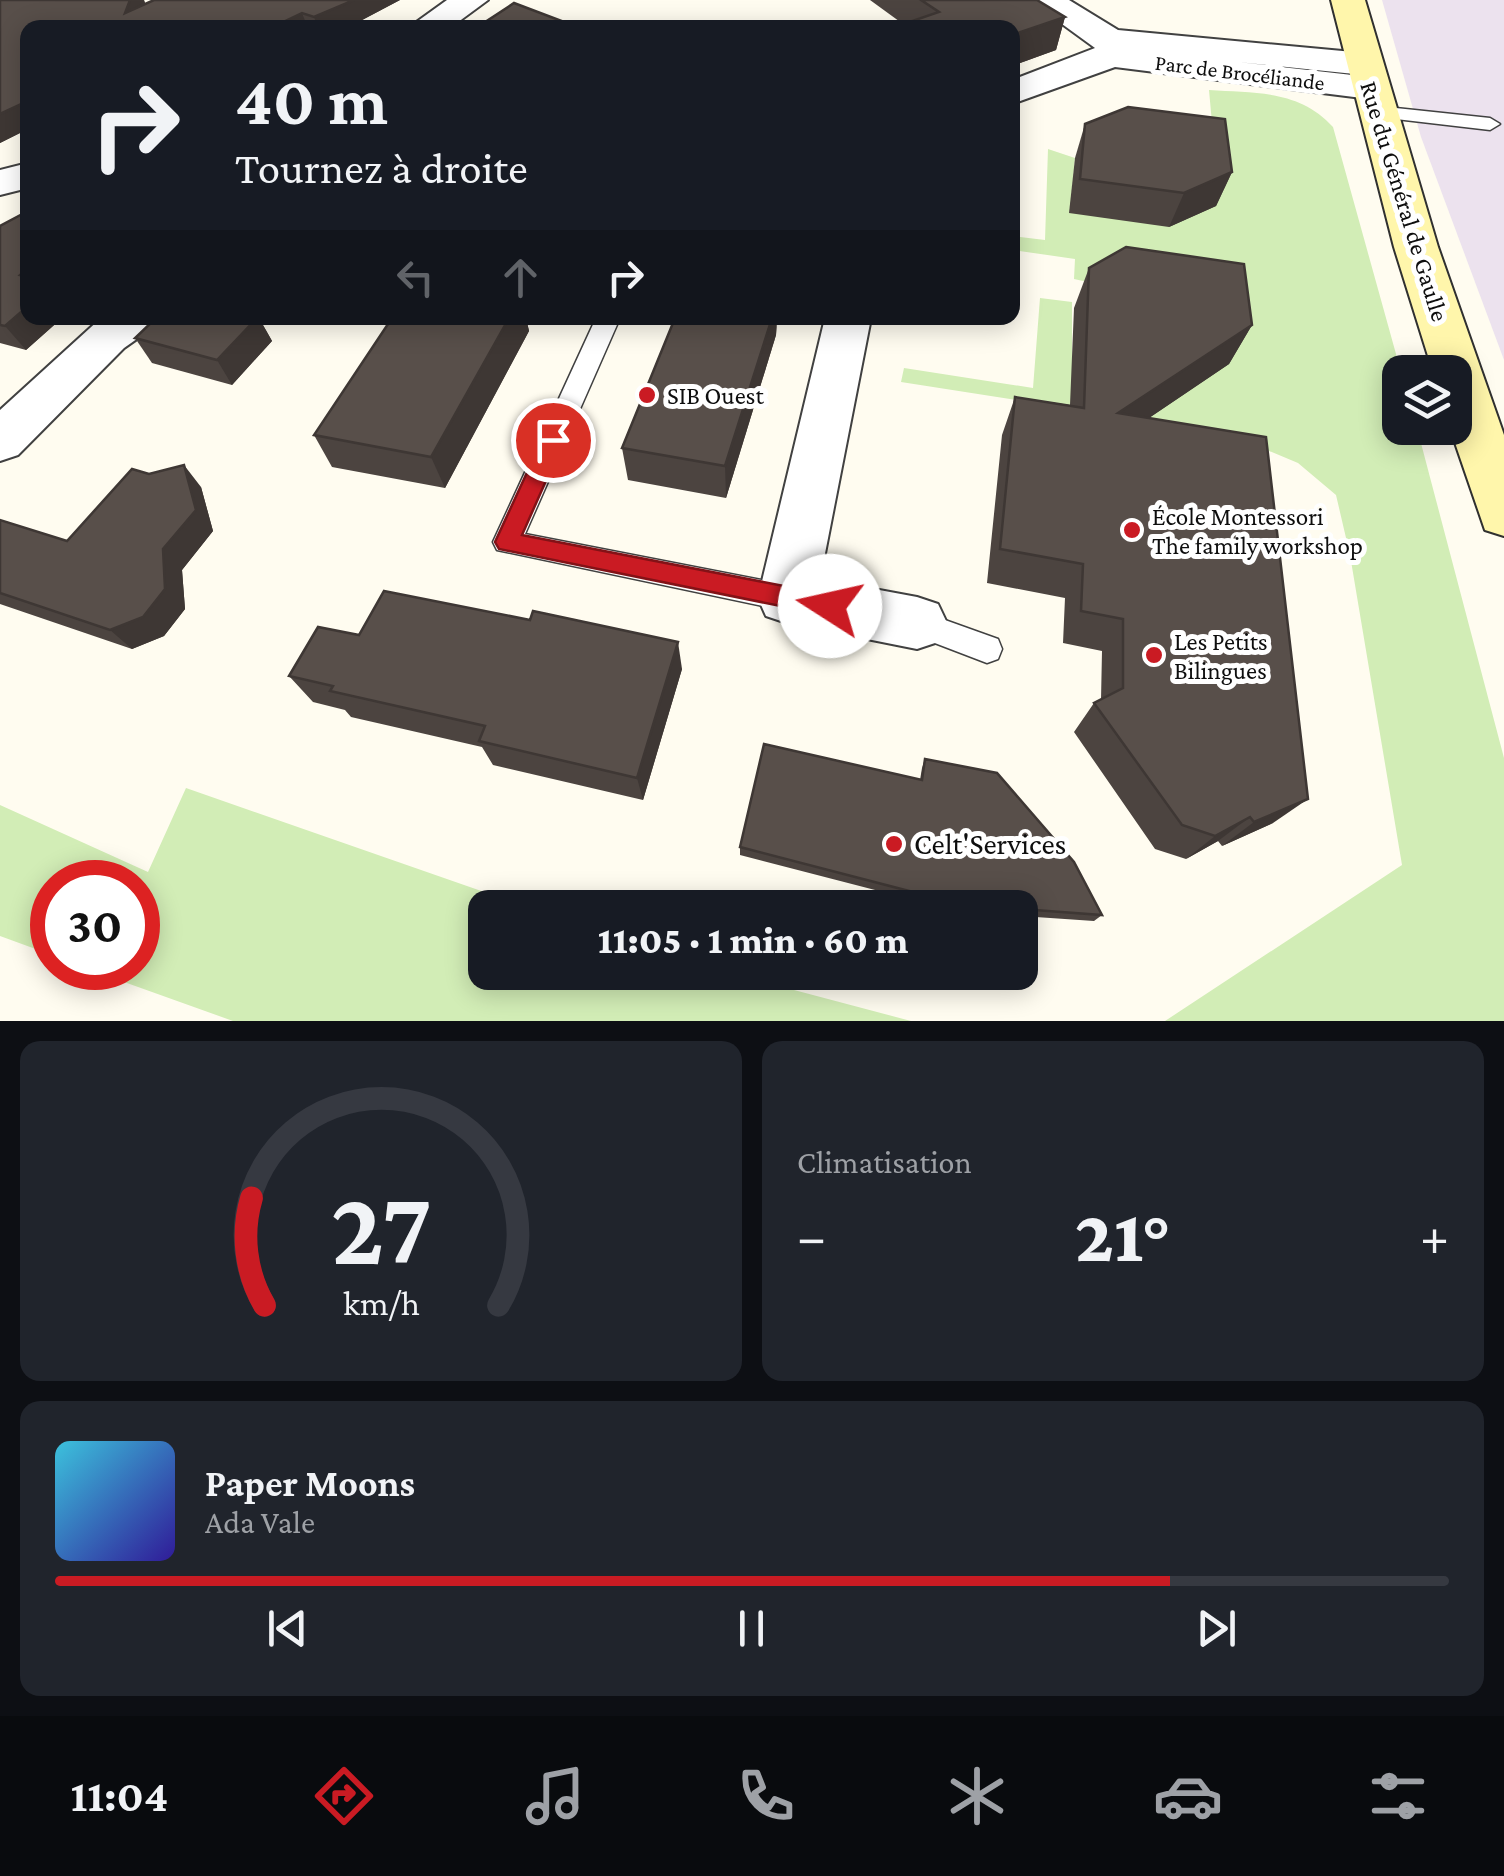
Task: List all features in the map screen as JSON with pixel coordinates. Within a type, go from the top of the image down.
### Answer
[{"type":"main road","name":"Rue du Général de Gaulle","points":[[1348,0],[1416,247],[1504,514]]},
{"type":"street","points":[[439,20],[471,0]]},
{"type":"street","name":"Parc de Brocéliande","points":[[1046,0],[1109,39],[1124,58],[1371,88]]},
{"type":"street","points":[[1020,90],[1107,58],[1113,48]]},
{"type":"street","points":[[0,441],[107,336],[124,325]]},
{"type":"street","points":[[846,325],[787,598],[917,623]]},
{"type":"lane","points":[[1371,88],[1490,124]]},
{"type":"lane","points":[[605,325],[507,542],[787,598]]},
{"type":"lane","points":[[917,623],[987,649]]},
{"type":"shaded area","points":[[1382,0],[1504,0],[1504,360],[1421,137]]},
{"type":"green space","points":[[1209,90],[1260,93],[1291,100],[1320,115],[1333,127],[1396,355],[1382,355],[1382,445],[1421,445],[1504,758],[1504,1021],[1165,1021],[1402,865],[1350,555],[1336,495],[1298,463],[1226,433],[901,382],[904,368],[1033,388],[1040,298],[1072,302],[1072,366],[1110,287],[1074,279],[1075,259],[1020,251],[1020,237],[1045,240],[1048,149],[1075,158],[1070,213],[1213,134]]},
{"type":"green space","points":[[186,788],[478,890],[468,890],[468,990],[794,990],[911,1021],[233,1021],[146,990],[160,990],[160,860],[153,860]]},
{"type":"green space","points":[[0,805],[121,860],[30,860],[30,947],[0,936]]},
{"type":"building","points":[[0,0],[130,0],[125,13],[154,0],[354,0],[314,17],[302,13],[288,20],[20,20],[20,105],[0,114]]},
{"type":"building","points":[[921,0],[1037,0],[1065,17],[1020,32],[1020,20],[916,20],[939,12]]},
{"type":"building","points":[[514,3],[559,20],[488,20]]},
{"type":"building","points":[[1128,107],[1225,119],[1232,172],[1184,193],[1080,179],[1085,124]]},
{"type":"building","points":[[20,215],[20,313],[5,326],[0,325],[0,226]]},
{"type":"building","points":[[1126,247],[1244,264],[1252,325],[1118,413],[1266,437],[1308,799],[1254,822],[1250,817],[1215,836],[1182,825],[1094,703],[1123,688],[1123,619],[1081,611],[1083,564],[1000,549],[1015,397],[1084,408],[1089,268]]},
{"type":"building","points":[[149,325],[250,325],[217,360],[135,338]]},
{"type":"building","points":[[387,325],[505,325],[431,457],[314,435]]},
{"type":"building","points":[[672,325],[770,325],[725,466],[622,448]]},
{"type":"building","points":[[184,465],[196,510],[163,549],[165,589],[143,617],[110,630],[0,593],[0,520],[67,541],[132,469],[149,474]]},
{"type":"building","points":[[384,591],[530,620],[533,611],[678,642],[637,778],[479,741],[485,726],[330,691],[333,686],[289,676],[318,627],[359,635]]},
{"type":"building","name":"Celt'Services","points":[[764,744],[922,780],[925,759],[997,773],[1074,862],[1102,915],[1038,910],[1038,890],[905,890],[740,847]]},
{"type":"place","name":"SIB Ouest","points":[[647,395]]},
{"type":"place","name":"École Montessori The family workshop","points":[[1132,530]]},
{"type":"place","name":"Les Petits Bilingues","points":[[1154,655]]},
{"type":"place","name":"Celt'Services","points":[[894,844]]},
{"type":"route","points":[[553,440],[507,542],[830,606]]}]
